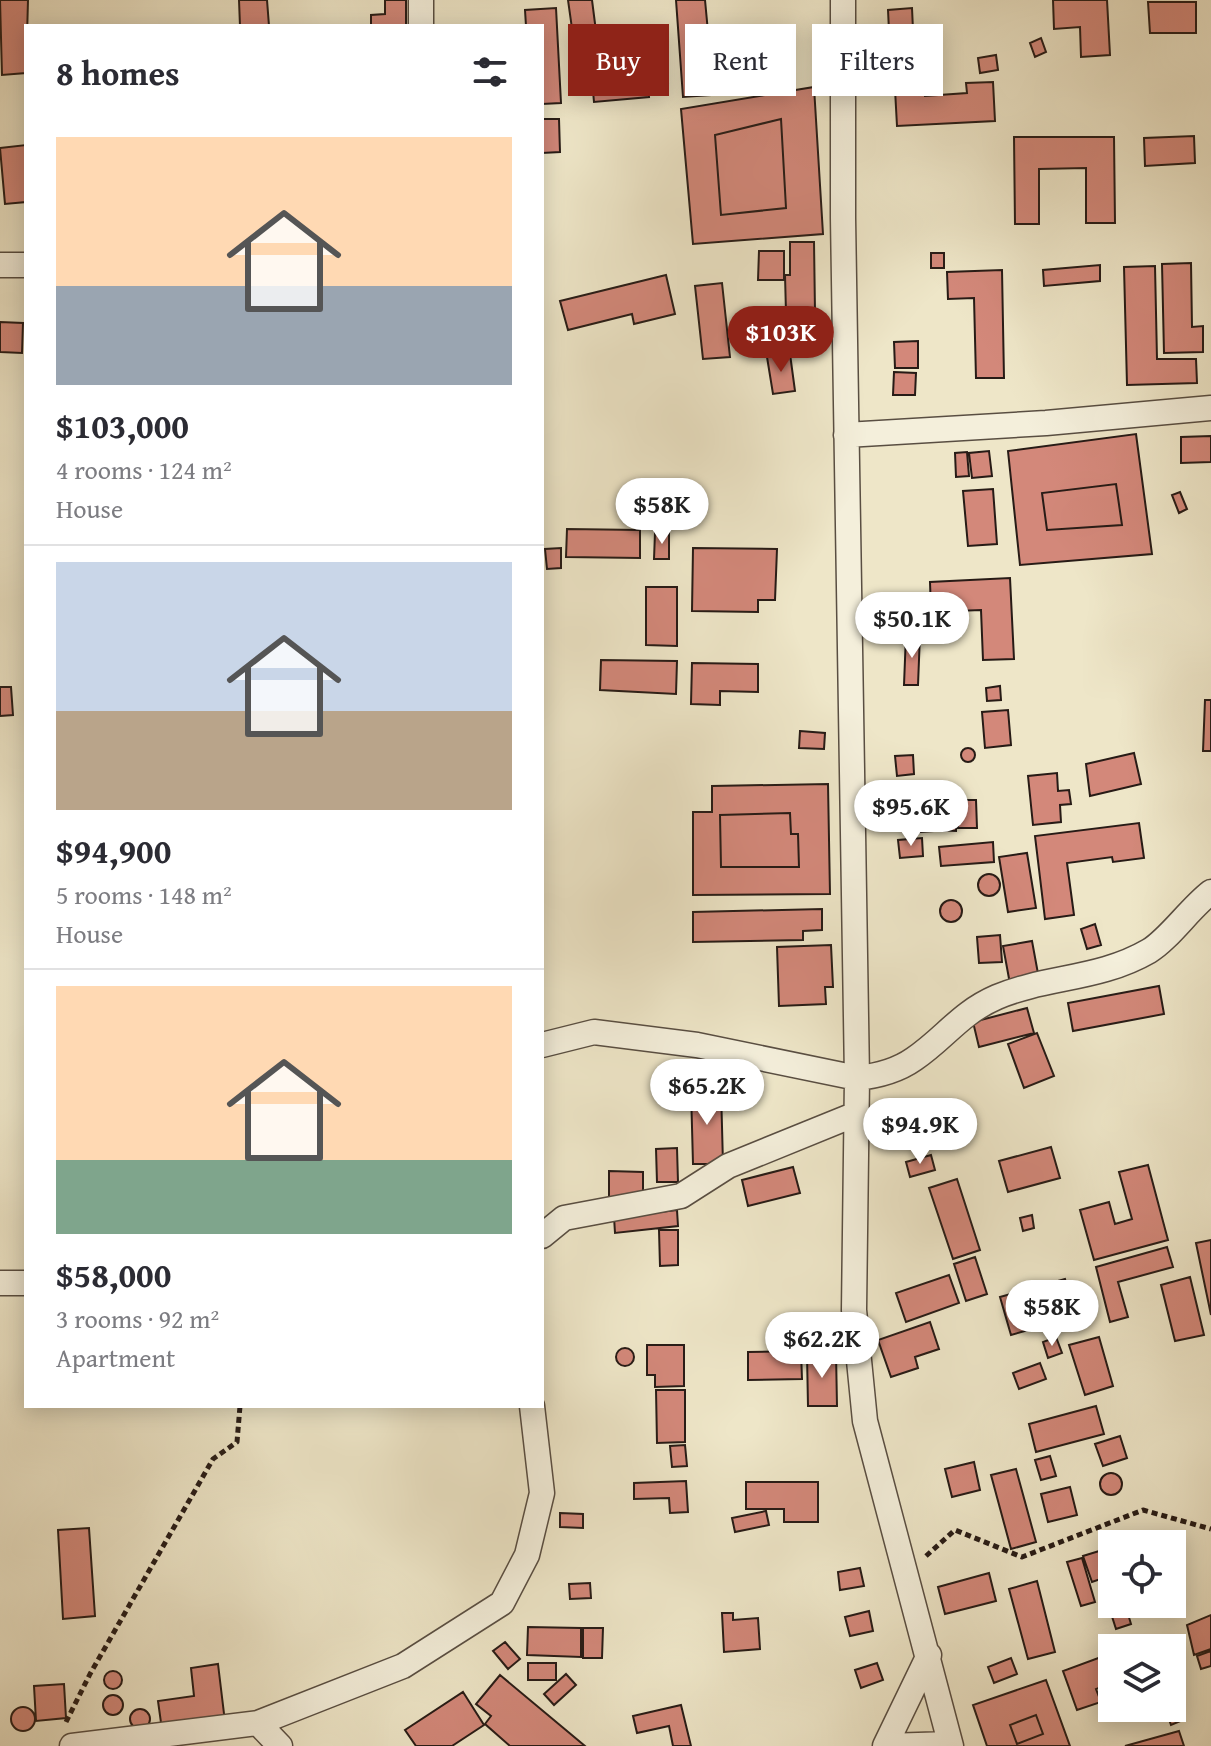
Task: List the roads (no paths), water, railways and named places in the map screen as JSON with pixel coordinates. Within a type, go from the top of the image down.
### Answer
[{"type":"street","points":[[421,0],[421,24]]},
{"type":"street","points":[[843,0],[843,218],[857,1078],[854,1310],[865,1421],[929,1655],[951,1745],[886,1746],[929,1655]]},
{"type":"street","points":[[0,265],[24,265]]},
{"type":"street","points":[[846,435],[1046,423],[1211,408]]},
{"type":"street","points":[[544,1044],[594,1032],[697,1045],[857,1078],[880,1075],[913,1060],[964,1014],[998,996],[1112,970],[1152,949],[1211,892]]},
{"type":"street","points":[[544,1234],[564,1218],[681,1196],[728,1166],[856,1114]]},
{"type":"street","points":[[0,1283],[24,1283]]},
{"type":"street","points":[[68,1735],[258,1723],[403,1666],[502,1603],[527,1555],[542,1493],[532,1408]]},
{"type":"street","points":[[258,1723],[280,1746]]}]
